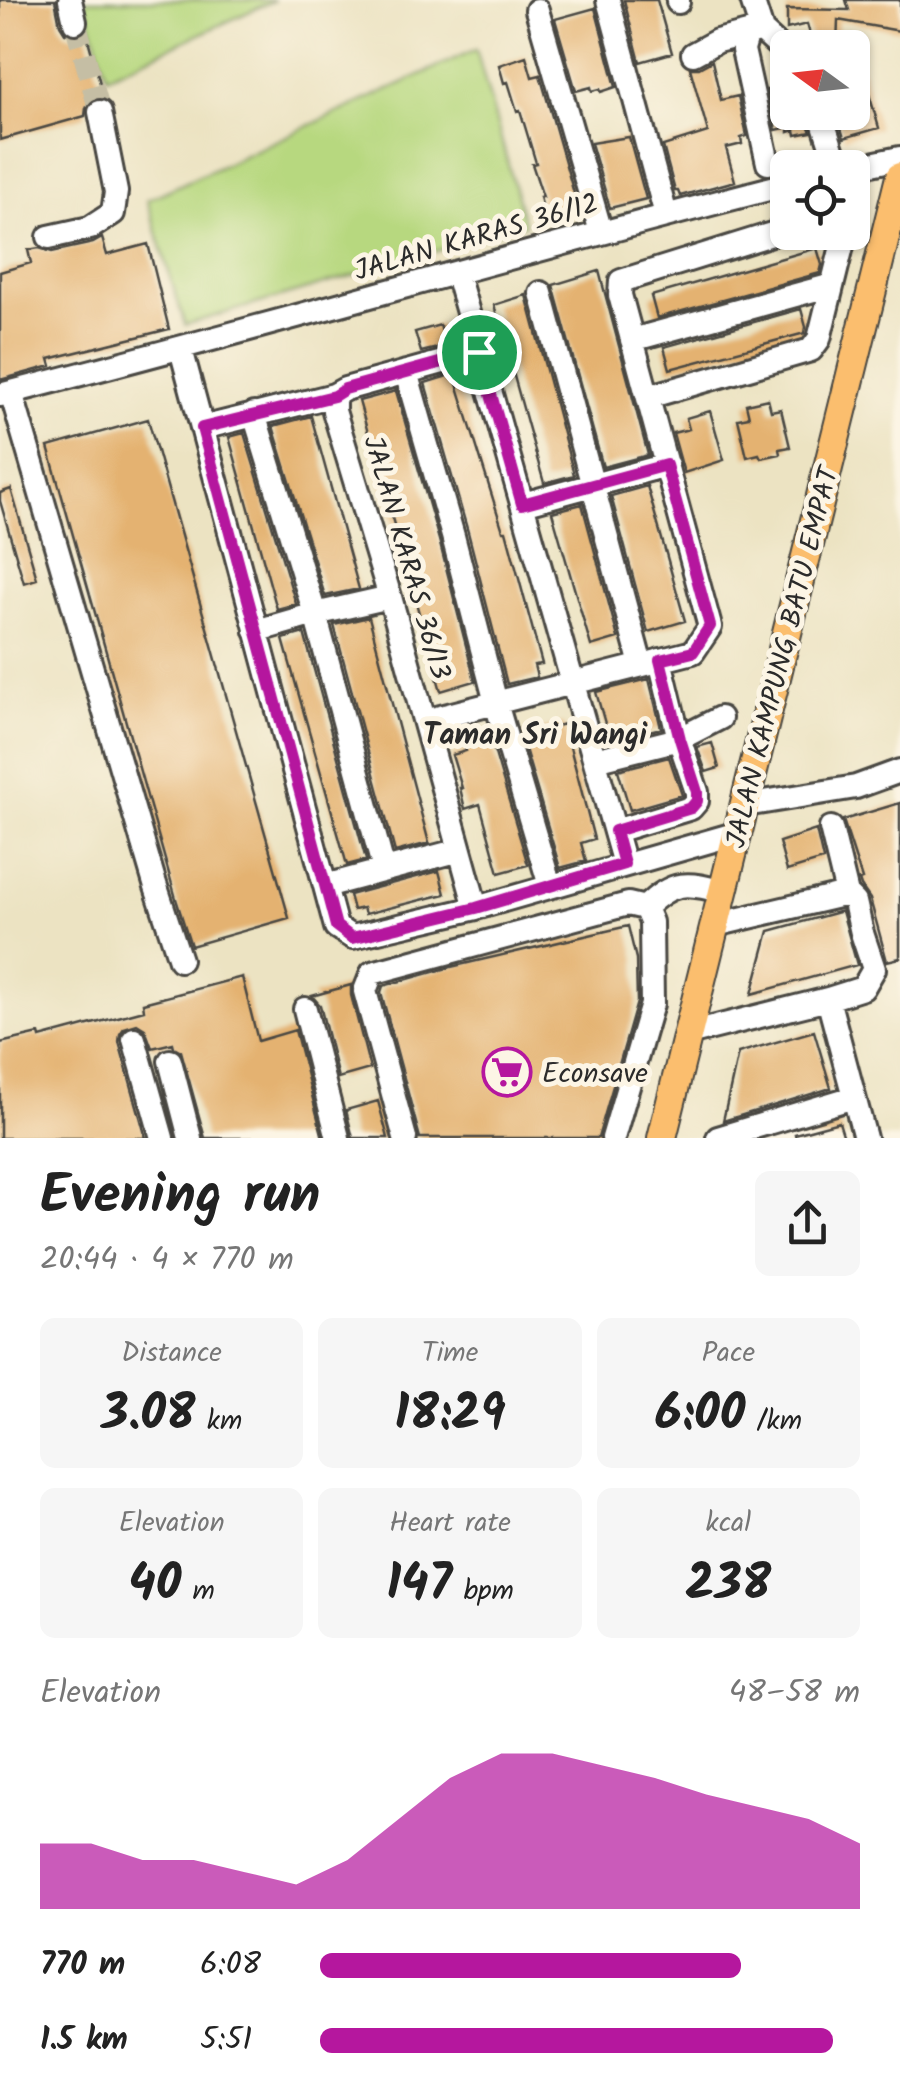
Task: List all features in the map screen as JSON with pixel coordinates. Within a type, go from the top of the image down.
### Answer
[{"type":"main road","name":"JALAN KAMPUNG BATU EMPAT","points":[[662,1138],[900,177]]},
{"type":"street","points":[[608,0],[666,215]]},
{"type":"street","points":[[752,0],[755,32],[743,50],[768,163]]},
{"type":"street","points":[[537,10],[600,232]]},
{"type":"street","points":[[693,54],[717,41],[755,32],[770,42]]},
{"type":"street","points":[[49,237],[90,228],[113,213],[116,192],[100,112]]},
{"type":"street","points":[[870,164],[900,158]]},
{"type":"street","name":"JALAN KARAS 36/12","points":[[5,393],[770,189]]},
{"type":"street","points":[[425,721],[693,652],[710,626],[620,295],[621,281],[770,235]]},
{"type":"street","points":[[648,397],[811,350],[818,339],[840,250]]},
{"type":"street","points":[[457,274],[624,864]]},
{"type":"street","points":[[632,340],[832,285]]},
{"type":"street","points":[[541,293],[591,486],[697,792],[697,801],[691,808],[615,831]]},
{"type":"street","points":[[181,348],[336,926],[352,938],[476,908],[738,832]]},
{"type":"street","points":[[202,428],[334,396],[345,389],[479,352]]},
{"type":"street","points":[[406,372],[550,886]]},
{"type":"street","points":[[5,393],[180,960]]},
{"type":"street","name":"JALAN KARAS 36/13","points":[[334,396],[334,412],[390,596],[476,908]]},
{"type":"street","points":[[254,414],[315,614],[384,870]]},
{"type":"street","points":[[522,504],[666,465]]},
{"type":"street","points":[[256,631],[390,596]]},
{"type":"street","points":[[595,760],[680,739],[720,718]]},
{"type":"street","points":[[745,804],[856,788],[900,772]]},
{"type":"street","points":[[688,1034],[863,988],[874,969],[856,902],[847,894],[831,828]]},
{"type":"street","points":[[325,886],[460,850]]},
{"type":"street","points":[[645,908],[658,895],[680,884],[723,892]]},
{"type":"street","points":[[715,925],[847,894]]},
{"type":"street","points":[[406,1138],[366,991],[372,973],[609,908],[628,904],[645,908]]},
{"type":"street","points":[[613,1138],[652,1004],[651,922],[645,908]]},
{"type":"street","points":[[828,999],[866,1138]]},
{"type":"street","points":[[306,1009],[338,1138]]},
{"type":"street","points":[[134,1039],[162,1138]]},
{"type":"street","points":[[170,1061],[190,1138]]},
{"type":"street","points":[[718,1138],[854,1097]]},
{"type":"green space","points":[[84,0],[275,0],[107,76]]},
{"type":"green space","points":[[476,49],[525,225],[185,325],[147,200]]},
{"type":"building","points":[[0,0],[55,0],[65,33],[77,37],[86,32],[104,98],[89,101],[85,116],[0,140]]},
{"type":"building","points":[[624,0],[657,0],[672,53],[640,62]]},
{"type":"building","points":[[846,0],[900,0],[900,31],[838,20],[838,30],[809,30],[807,24],[787,29],[787,9],[849,10]]},
{"type":"building","points":[[595,8],[616,87],[601,92],[592,91],[591,87],[576,91],[555,19]]},
{"type":"building","points":[[526,56],[532,77],[540,75],[579,211],[546,220],[532,164],[536,163],[520,110],[517,111],[499,65]]},
{"type":"building","points":[[712,61],[721,100],[738,96],[747,136],[741,138],[742,144],[726,148],[735,181],[680,196],[675,191],[663,146],[708,132],[690,68]]},
{"type":"building","points":[[870,97],[879,128],[844,138],[842,130],[870,130]]},
{"type":"building","points":[[629,137],[646,199],[610,208],[591,143]]},
{"type":"building","points":[[102,238],[107,255],[148,244],[169,329],[49,359],[51,366],[0,380],[0,272],[31,263],[28,250],[52,252]]},
{"type":"building","points":[[810,250],[818,250],[822,265],[820,273],[657,318],[651,296]]},
{"type":"building","points":[[599,271],[648,455],[603,467],[553,285]]},
{"type":"building","points":[[526,295],[574,475],[544,483],[494,305]]},
{"type":"building","points":[[801,309],[805,333],[670,369],[664,347]]},
{"type":"building","points":[[440,325],[446,346],[421,352],[415,332]]},
{"type":"building","points":[[454,374],[506,531],[542,664],[534,665],[537,677],[507,684],[425,383]]},
{"type":"building","points":[[396,391],[475,681],[441,691],[359,401]]},
{"type":"building","points":[[768,399],[771,411],[781,409],[790,447],[779,449],[780,454],[747,457],[738,419],[749,417],[746,404]]},
{"type":"building","points":[[710,411],[724,460],[684,473],[673,433],[689,429],[686,418]]},
{"type":"building","points":[[311,416],[359,589],[325,596],[273,426]]},
{"type":"building","points":[[148,419],[289,918],[191,946],[48,447]]},
{"type":"building","points":[[244,433],[296,604],[277,609],[229,437]]},
{"type":"building","points":[[647,486],[685,621],[648,632],[611,496]]},
{"type":"building","points":[[11,489],[37,579],[24,583],[0,501],[0,493]]},
{"type":"building","points":[[582,504],[618,638],[591,646],[552,512]]},
{"type":"building","points":[[369,617],[429,843],[395,852],[334,625]]},
{"type":"building","points":[[304,633],[366,860],[347,865],[283,639]]},
{"type":"building","points":[[649,679],[661,728],[610,741],[596,692]]},
{"type":"building","points":[[564,724],[594,839],[581,843],[586,861],[560,868],[521,735]]},
{"type":"building","points":[[491,740],[528,865],[499,873],[480,804],[465,809],[452,755]]},
{"type":"building","points":[[712,743],[719,768],[706,772],[697,747]]},
{"type":"building","points":[[669,757],[682,795],[630,810],[618,770]]},
{"type":"building","points":[[900,803],[900,958],[887,961],[843,820]]},
{"type":"building","points":[[816,830],[823,860],[787,871],[779,842]]},
{"type":"building","points":[[439,871],[445,894],[365,914],[363,908],[353,910],[349,895]]},
{"type":"building","points":[[842,911],[857,965],[752,994],[769,931]]},
{"type":"building","name":"Econsave","points":[[628,926],[636,959],[637,1002],[598,1138],[420,1138],[381,992],[383,986]]},
{"type":"building","points":[[242,977],[258,1041],[295,1030],[323,1138],[205,1138],[181,1051],[173,1043],[152,1048],[145,1029],[137,1024],[124,1028],[119,1042],[146,1138],[0,1138],[0,1043],[39,1034],[40,1038],[144,1010],[143,1003]]},
{"type":"building","points":[[351,985],[370,1069],[338,1078],[320,1005],[312,996]]},
{"type":"building","points":[[814,1031],[831,1088],[723,1121],[738,1053]]},
{"type":"building","points":[[378,1101],[388,1138],[353,1138],[346,1110]]},
{"type":"building","points":[[839,1122],[844,1138],[796,1138],[795,1134]]},
{"type":"tunnel","points":[[75,22],[100,112]]},
{"type":"place","name":"Econsave","points":[[507,1072]]},
{"type":"district","name":"Taman Sri Wangi","points":[[535,734]]},
{"type":"route","points":[[479,352],[522,504],[666,465],[710,626],[693,652],[660,660],[697,801],[691,808],[615,831],[624,864],[476,908],[352,938],[336,926],[202,428],[334,396],[345,389],[479,352]]}]
